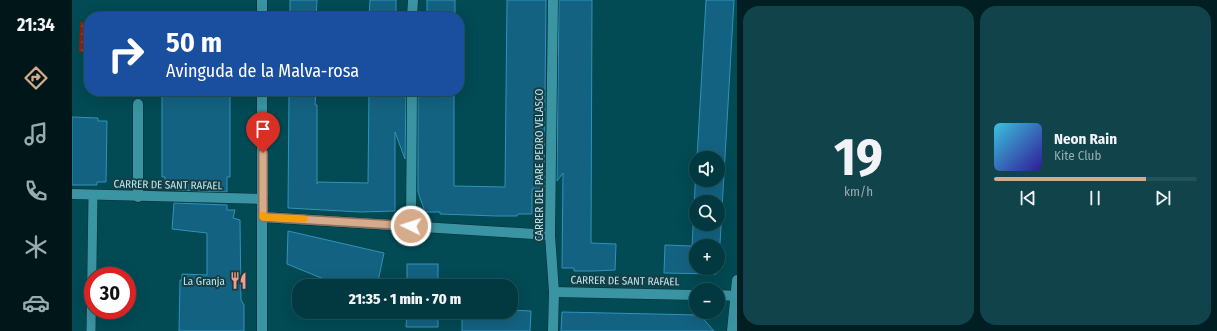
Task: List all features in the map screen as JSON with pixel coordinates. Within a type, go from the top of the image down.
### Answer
[{"type":"street","points":[[262,0],[262,12]]},
{"type":"street","points":[[412,12],[413,0]]},
{"type":"street","name":"CARRER DEL PARE PEDRO VELASCO","points":[[553,0],[550,235],[554,292],[553,331]]},
{"type":"street","points":[[262,96],[262,331]]},
{"type":"street","points":[[411,226],[412,96]]},
{"type":"street","points":[[138,104],[138,197]]},
{"type":"street","name":"CARRER DE SANT RAFAEL","points":[[72,194],[138,197],[263,199]]},
{"type":"street","points":[[263,217],[550,235]]},
{"type":"street","points":[[732,331],[737,280]]},
{"type":"street","name":"CARRER DE SANT RAFAEL","points":[[554,292],[689,295]]},
{"type":"street","points":[[725,295],[736,296]]},
{"type":"lane","points":[[91,331],[94,195]]},
{"type":"shaded area","points":[[80,22],[84,22],[84,52],[79,52]]},
{"type":"building","points":[[290,0],[317,0],[316,12],[290,12]]},
{"type":"building","points":[[370,0],[396,0],[396,12],[369,12]]},
{"type":"building","points":[[427,0],[455,0],[455,12],[427,12]]},
{"type":"building","points":[[507,0],[546,0],[544,189],[532,189],[532,214],[497,216],[425,212],[418,192],[418,96],[454,96],[454,186],[505,187]]},
{"type":"building","points":[[559,0],[592,0],[591,243],[616,244],[615,270],[574,271],[574,268],[562,268],[563,173],[557,181]]},
{"type":"building","points":[[706,0],[734,0],[725,157],[725,151],[697,151]]},
{"type":"building","points":[[162,96],[230,96],[230,177],[227,177],[227,192],[176,190],[176,186],[165,186],[165,177],[162,177]]},
{"type":"building","points":[[289,96],[316,96],[315,105],[317,105],[317,184],[318,182],[368,183],[369,96],[406,96],[405,159],[395,132],[395,211],[360,212],[288,208]]},
{"type":"building","points":[[72,117],[98,118],[98,121],[107,121],[106,182],[97,182],[97,185],[72,185]]},
{"type":"building","points":[[695,187],[723,187],[723,195],[695,195]]},
{"type":"building","points":[[174,203],[227,205],[227,210],[235,210],[233,218],[240,220],[241,300],[244,305],[244,331],[179,331],[180,280],[182,280],[182,274],[207,275],[207,233],[172,229]]},
{"type":"building","points":[[288,231],[384,253],[378,279],[324,279],[287,264]]},
{"type":"building","points":[[693,231],[721,231],[720,239],[692,239]]},
{"type":"building","points":[[665,245],[689,246],[689,273],[664,273]]},
{"type":"building","points":[[407,264],[438,264],[438,279],[407,279]]},
{"type":"building","points":[[518,310],[531,311],[530,331],[462,331],[462,319],[518,319]]},
{"type":"building","points":[[562,312],[689,315],[689,319],[704,319],[714,331],[561,331]]},
{"type":"building","points":[[407,319],[438,319],[438,327],[406,327]]},
{"type":"slow traffic","points":[[263,215],[263,217],[304,219]]},
{"type":"place","name":"La Granja","points":[[238,281]]},
{"type":"route","points":[[263,153],[263,217],[411,226]]}]
